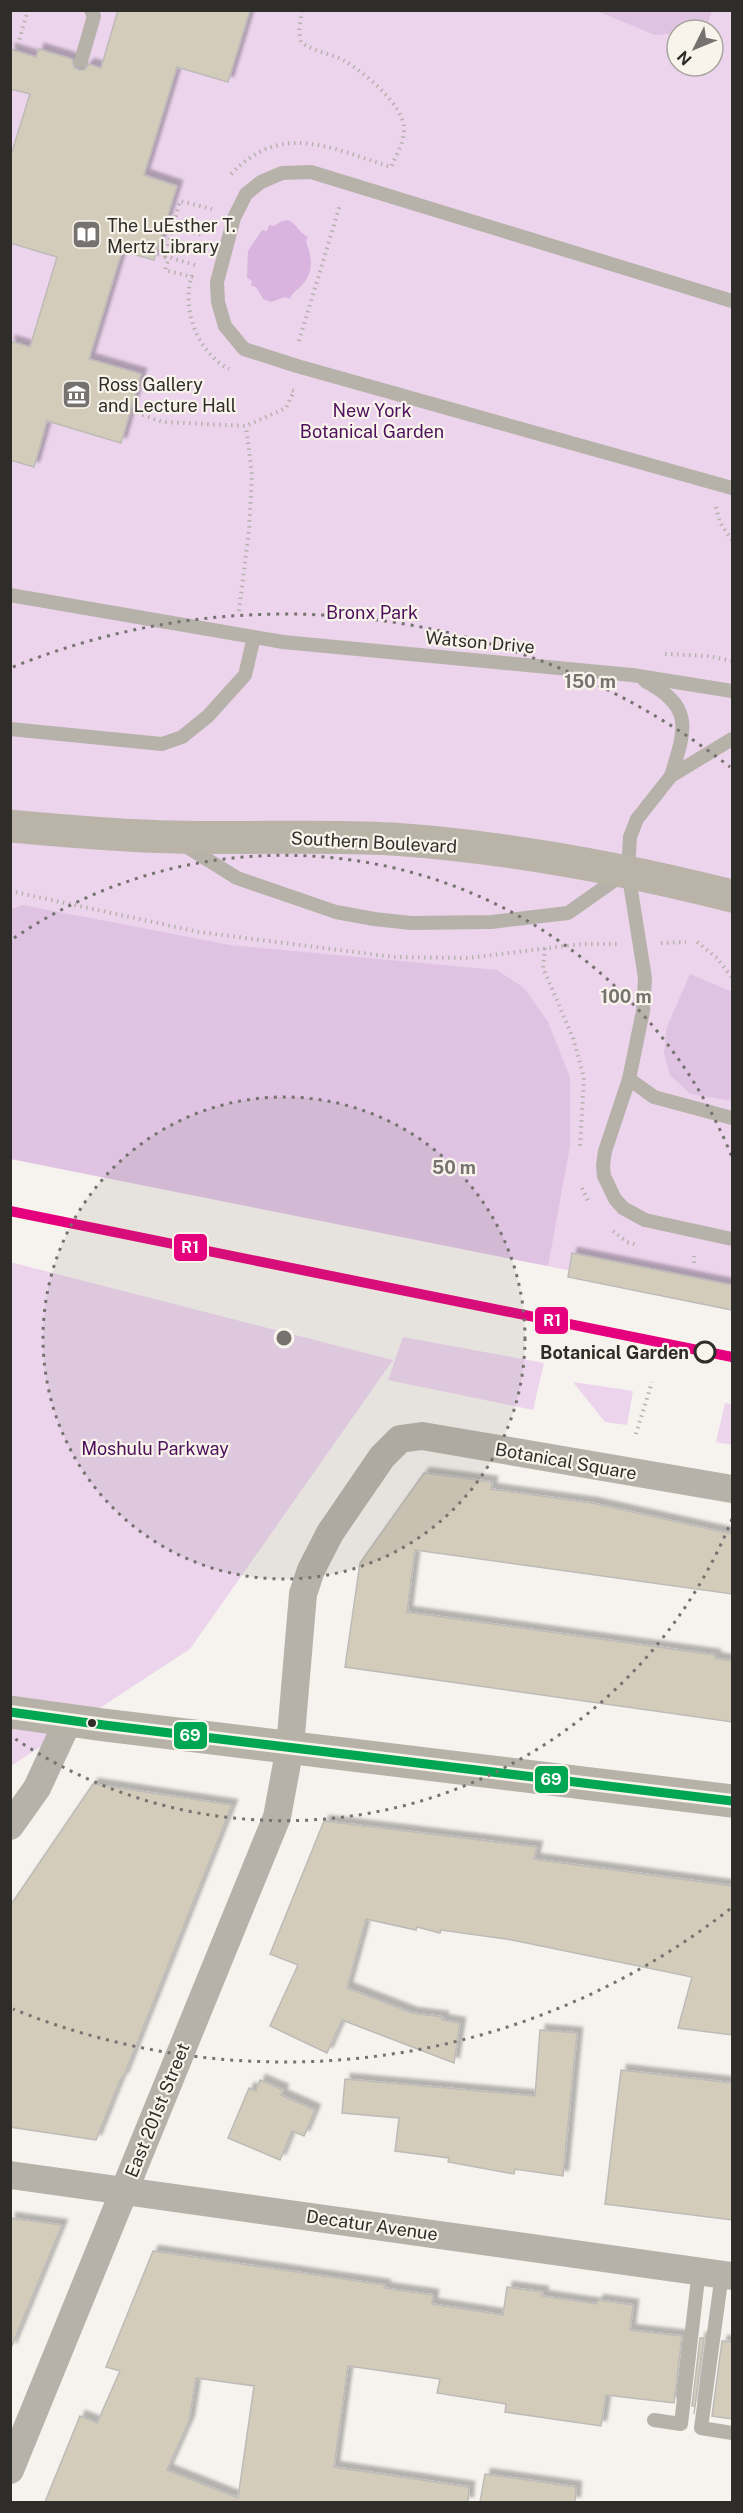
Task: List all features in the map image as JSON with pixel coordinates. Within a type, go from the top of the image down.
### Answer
[{"type":"main road","name":"Southern Boulevard","points":[[10,826],[172,837],[392,839],[545,856],[628,871],[732,896]]},
{"type":"main road","points":[[10,1712],[68,1721],[732,1801]]},
{"type":"street","name":"Botanical Square","points":[[400,1439],[422,1436],[732,1489]]},
{"type":"street","name":"East 201st Street","points":[[10,2470],[277,1817],[290,1747],[303,1594],[311,1570],[330,1533],[382,1457],[400,1439]]},
{"type":"street","points":[[10,1826],[37,1788],[68,1721]]},
{"type":"street","name":"Decatur Avenue","points":[[10,2175],[718,2273]]},
{"type":"lane","points":[[81,61],[94,16],[92,10]]},
{"type":"lane","points":[[732,301],[311,172],[282,173],[261,182],[246,194],[234,218],[217,282],[218,302],[225,326],[244,349],[297,366],[732,488]]},
{"type":"lane","name":"Watson Drive","points":[[10,595],[283,642],[632,675],[732,691]]},
{"type":"lane","points":[[10,729],[162,744],[182,737],[208,716],[245,675],[254,637]]},
{"type":"lane","points":[[632,675],[664,691],[679,709],[684,721],[683,736],[671,776]]},
{"type":"lane","points":[[732,739],[671,776],[637,819],[630,837],[628,871],[645,978],[643,1011],[629,1079],[605,1151],[604,1176],[615,1199],[623,1208],[645,1220],[732,1239]]},
{"type":"lane","points":[[172,837],[237,878],[336,912],[411,923],[492,922],[568,913],[628,871]]},
{"type":"lane","points":[[629,1079],[654,1097],[732,1118]]},
{"type":"lane","points":[[654,2420],[681,2424],[718,2273]]},
{"type":"lane","points":[[718,2273],[701,2428],[732,2433]]},
{"type":"path","points":[[16,51],[28,10]]},
{"type":"path","points":[[302,10],[299,32],[301,42],[309,48],[342,60],[382,89],[394,106],[405,129],[402,143],[390,167],[350,154]]},
{"type":"path","points":[[192,277],[165,270],[168,261],[165,256],[172,228],[180,201],[212,209]]},
{"type":"path","points":[[299,341],[340,205]]},
{"type":"path","points":[[164,226],[204,235]]},
{"type":"path","points":[[165,256],[195,265]]},
{"type":"path","points":[[131,411],[163,422],[246,426],[286,408],[290,401]]},
{"type":"path","points":[[246,426],[252,476],[249,530],[238,611],[251,613]]},
{"type":"path","points":[[716,508],[720,523],[732,540]]},
{"type":"path","points":[[663,654],[709,656],[732,661]]},
{"type":"path","points":[[10,891],[199,932],[394,957],[468,958],[582,945]]},
{"type":"path","points":[[697,942],[718,959],[732,978]]},
{"type":"path","points":[[545,948],[543,968],[573,1038]]},
{"type":"path","points":[[694,1256],[694,1263]]},
{"type":"path","points":[[636,1434],[652,1382]]},
{"type":"green space","name":"New York Botanical Garden","points":[[10,11],[732,11],[732,1303],[11,1159]]},
{"type":"green space","name":"Moshulu Parkway","points":[[10,1262],[393,1360],[190,1649],[11,1766]]},
{"type":"green space","points":[[403,1337],[544,1363],[533,1410],[388,1380]]},
{"type":"green space","points":[[573,1382],[633,1391],[627,1425],[605,1422]]},
{"type":"green space","points":[[725,1403],[732,1404],[732,1445],[716,1442]]},
{"type":"shaded area","points":[[712,10],[709,18],[665,18],[665,34],[655,35],[597,11]]},
{"type":"shaded area","points":[[288,220],[308,237],[306,242],[311,261],[310,272],[290,299],[285,297],[271,302],[263,299],[256,287],[251,286],[252,281],[247,278],[248,251],[262,230],[267,231],[269,225],[274,226]]},
{"type":"shaded area","points":[[23,905],[230,945],[497,970],[524,988],[548,1022],[570,1077],[570,1146],[548,1266],[11,1159],[10,910]]},
{"type":"shaded area","points":[[690,974],[732,992],[732,1101],[690,1094],[670,1075],[664,1053],[667,1027]]},
{"type":"building","name":"The LuEsther T. Mertz Library","points":[[118,10],[250,10],[228,82],[177,67],[144,175],[177,186],[154,260],[122,251],[89,359],[141,374],[121,443],[47,421],[34,467],[10,460],[10,341],[30,347],[57,257],[10,243],[10,158],[30,94],[10,89],[10,49],[36,57],[39,49],[72,59],[74,67],[79,70],[84,70],[89,64],[101,68]]},
{"type":"building","name":"Botanical Garden","points":[[572,1253],[732,1285],[732,1310],[568,1277]]},
{"type":"building","points":[[424,1473],[492,1482],[491,1489],[592,1503],[732,1534],[732,1594],[415,1550],[407,1612],[715,1655],[715,1658],[732,1661],[732,1722],[345,1667],[360,1563]]},
{"type":"building","points":[[93,1784],[232,1805],[96,2140],[10,2127],[10,1906]]},
{"type":"building","points":[[324,1821],[537,1847],[534,1859],[732,1886],[732,2035],[678,2028],[692,1977],[512,1940],[441,1930],[440,1933],[417,1927],[416,1930],[366,1919],[347,1988],[412,2013],[443,2017],[442,2020],[460,2023],[454,2063],[342,2020],[327,2053],[270,2026],[298,1965],[270,1954]]},
{"type":"building","points":[[540,2030],[577,2033],[563,2176],[515,2169],[514,2174],[448,2162],[449,2158],[395,2151],[399,2118],[342,2113],[345,2079],[535,2096]]},
{"type":"building","points":[[621,2070],[732,2083],[732,2220],[605,2204]]},
{"type":"building","points":[[260,2080],[283,2090],[281,2095],[315,2110],[304,2136],[292,2131],[280,2160],[228,2138],[249,2088],[256,2091]]},
{"type":"building","points":[[10,2218],[62,2225],[11,2348],[10,2348]]},
{"type":"building","points":[[153,2251],[385,2285],[384,2288],[433,2295],[432,2304],[503,2315],[507,2287],[543,2292],[542,2296],[597,2304],[598,2300],[633,2305],[630,2330],[682,2336],[674,2403],[606,2395],[601,2426],[505,2412],[506,2404],[437,2393],[440,2379],[348,2366],[334,2467],[469,2487],[468,2502],[45,2502],[80,2416],[97,2423],[120,2371],[106,2367]],"holes":[[[196,2378],[254,2386],[238,2498],[167,2470],[189,2421]]]},
{"type":"building","points":[[700,2338],[704,2338],[694,2414],[695,2406],[692,2406]]},
{"type":"building","points":[[722,2341],[732,2342],[732,2419],[712,2416]]},
{"type":"building","points":[[485,2474],[576,2487],[575,2502],[480,2502]]},
{"type":"transit line","name":"R1","points":[[10,1211],[732,1357]]},
{"type":"transit line","name":"69","points":[[10,1712],[732,1801]]},
{"type":"place","name":"The LuEsther T. Mertz Library","points":[[86,235]]},
{"type":"place","name":"Ross Gallery and Lecture Hall","points":[[77,394]]},
{"type":"place","name":"Botanical Garden","points":[[705,1352]]},
{"type":"park label","name":"Bronx Park","points":[[372,612]]}]
